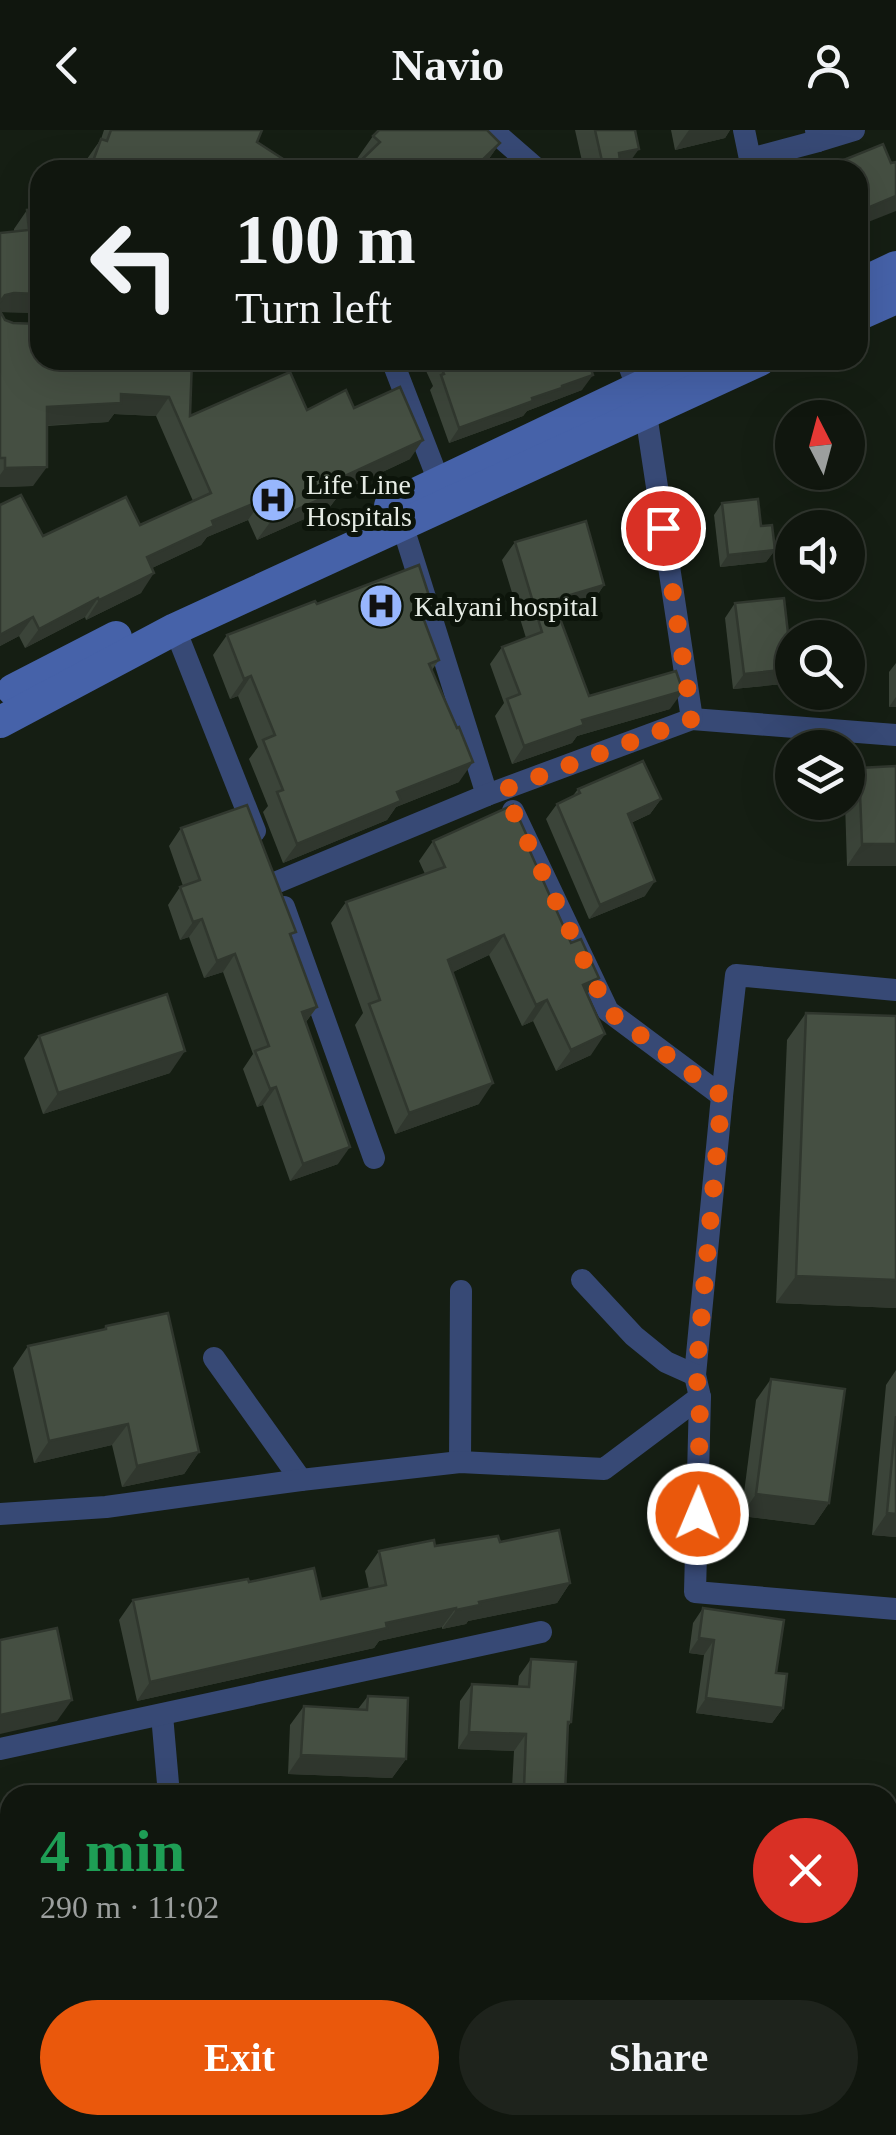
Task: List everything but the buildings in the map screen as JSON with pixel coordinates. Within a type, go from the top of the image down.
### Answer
[{"type":"street","points":[[492,130],[526,160]]},
{"type":"street","points":[[744,130],[750,159],[817,136],[854,130]]},
{"type":"street","points":[[868,280],[896,268]]},
{"type":"street","points":[[868,310],[896,298]]},
{"type":"street","points":[[396,370],[443,493]]},
{"type":"street","points":[[0,698],[66,661],[443,493],[676,370]]},
{"type":"street","points":[[637,388],[716,370]]},
{"type":"street","points":[[637,388],[692,719]]},
{"type":"street","points":[[0,722],[175,630],[402,524],[443,493]]},
{"type":"street","points":[[402,524],[495,792],[608,1011],[722,1096]]},
{"type":"street","points":[[175,630],[268,865],[374,1158]]},
{"type":"street","points":[[268,865],[495,792],[692,719],[896,735]]},
{"type":"street","points":[[896,990],[736,975],[698,1386],[696,1592],[896,1609]]},
{"type":"street","points":[[582,1280],[634,1336],[698,1386]]},
{"type":"street","points":[[460,1462],[461,1291]]},
{"type":"street","points":[[214,1358],[301,1480]]},
{"type":"street","points":[[0,1514],[106,1507],[460,1462],[604,1470],[698,1386]]},
{"type":"street","points":[[0,1750],[541,1632]]},
{"type":"street","points":[[162,1716],[167,1785]]},
{"type":"place","name":"Life Line Hospitals","points":[[273,500]]},
{"type":"place","name":"Kalyani hospital","points":[[381,606]]},
{"type":"route","points":[[663,528],[692,719],[503,790],[608,1011],[722,1096],[696,1375],[700,1397],[698,1514]]}]
